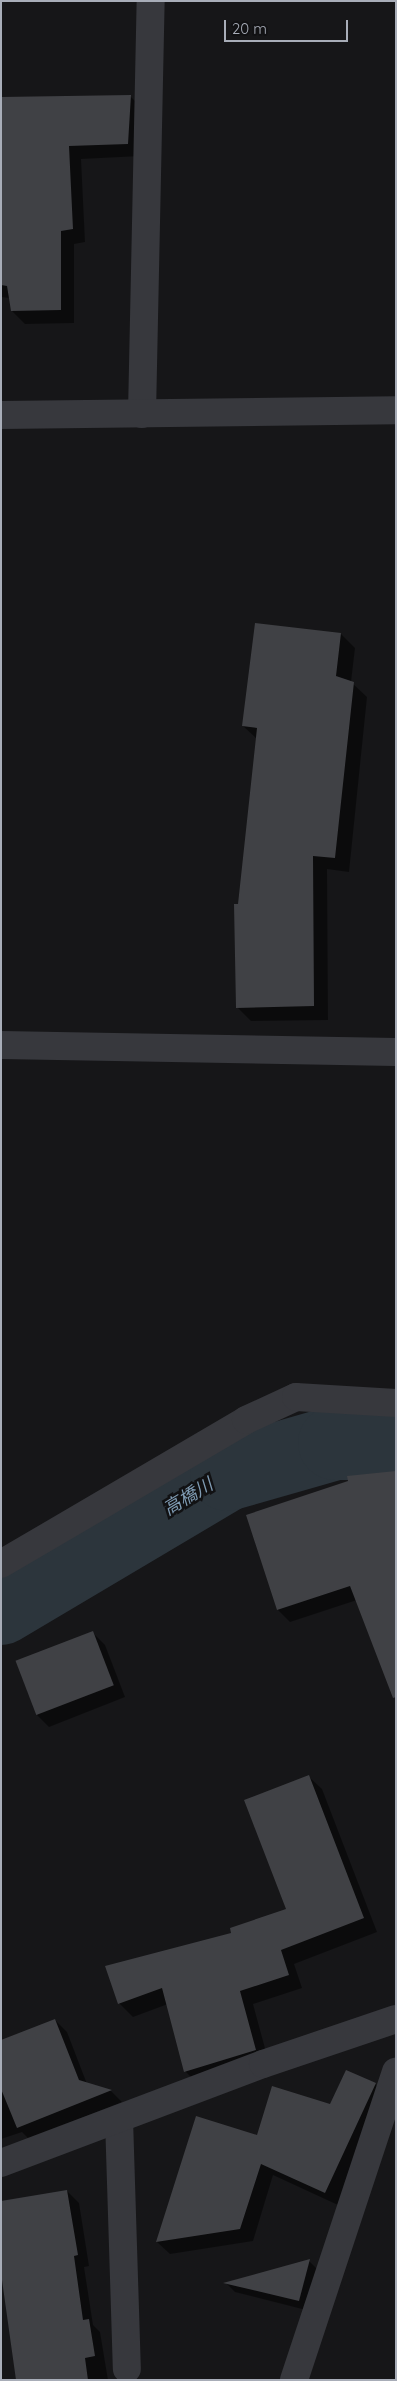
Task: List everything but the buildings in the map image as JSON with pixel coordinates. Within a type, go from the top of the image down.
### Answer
[{"type":"street","points":[[142,414],[151,1]]},
{"type":"street","points":[[1,415],[396,410]]},
{"type":"street","points":[[1,1045],[396,1052]]},
{"type":"street","points":[[1,1564],[246,1420],[296,1397],[396,1403]]},
{"type":"street","points":[[1,2163],[264,2064],[396,2020]]},
{"type":"street","points":[[294,2380],[396,2071]]},
{"type":"street","points":[[119,2118],[127,2370]]},
{"type":"waterway","name":"高橋川","points":[[1,1608],[227,1474],[335,1443],[396,1443]]}]
